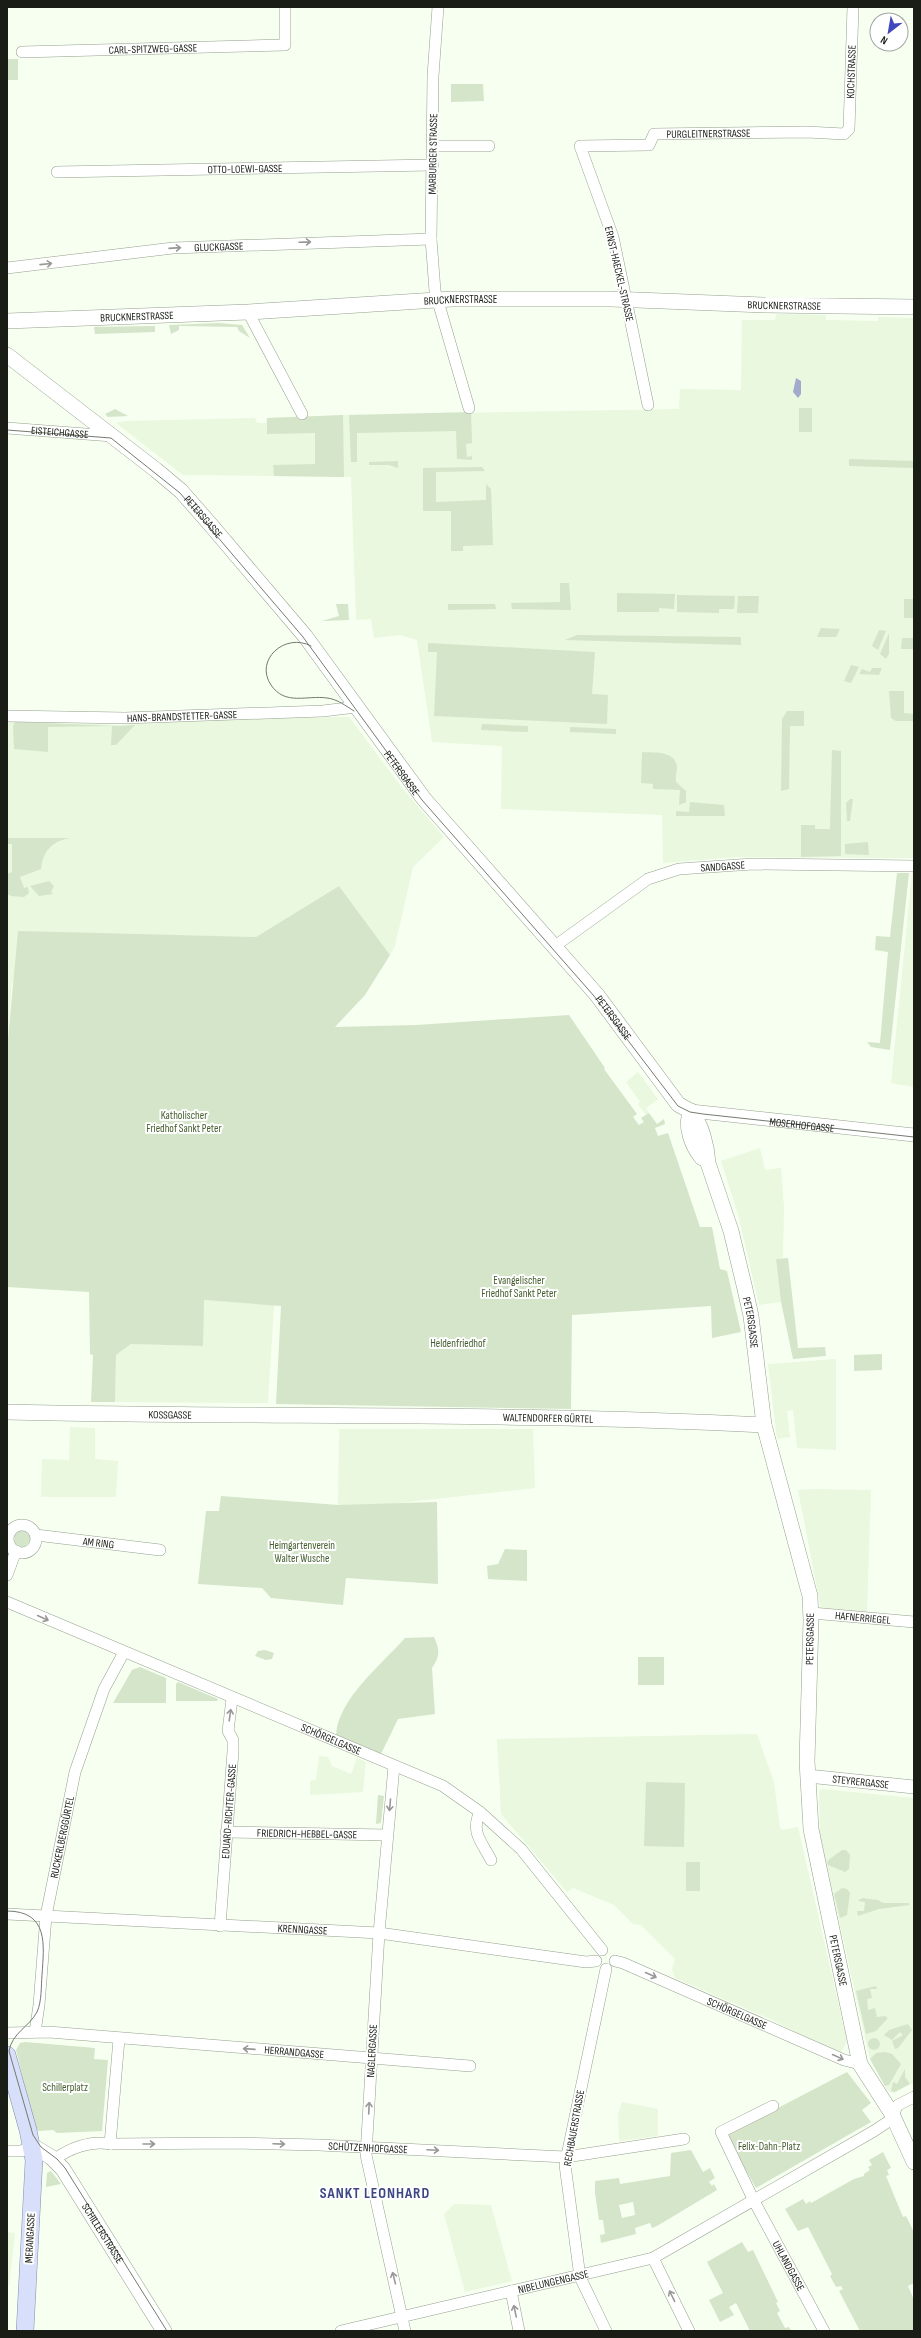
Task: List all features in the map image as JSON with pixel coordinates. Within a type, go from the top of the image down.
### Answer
[{"type":"main road","name":"BRUCKNERSTRASSE","points":[[7,320],[248,312],[437,300],[627,299],[765,305],[914,307]]},
{"type":"main road","name":"PETERSGASSE","points":[[7,355],[156,470],[186,497],[290,618],[424,800],[597,995],[678,1104],[691,1111],[700,1128],[708,1152],[708,1163],[731,1231],[745,1289],[752,1324],[764,1425],[797,1541],[810,1596],[812,1613],[808,1776],[811,1829],[860,2064],[892,2114],[914,2162]]},
{"type":"main road","name":"KOSSGASSE","points":[[7,1412],[333,1416]]},
{"type":"main road","name":"WALTENDORFER GÜRTEL","points":[[333,1416],[539,1418],[764,1425]]},
{"type":"main road","points":[[7,2055],[31,2145]]},
{"type":"main road","name":"SCHILLERSTRASSE","points":[[31,2145],[54,2160],[63,2169],[164,2331]]},
{"type":"main road","name":"MERANGASSE","points":[[25,2331],[34,2160],[31,2145]]},
{"type":"street","name":"CARL-SPITZWEG-GASSE","points":[[22,52],[285,45],[284,7]]},
{"type":"street","name":"MARBURGER STRASSE","points":[[438,7],[433,76],[434,146],[431,239],[437,300],[469,408]]},
{"type":"street","name":"KOCHSTRASSE","points":[[844,134],[849,129],[853,7]]},
{"type":"street","name":"PURGLEITNERSTRASSE","points":[[580,146],[649,145],[654,134],[807,132],[844,134]]},
{"type":"street","points":[[434,146],[489,146]]},
{"type":"street","name":"ERNST-HAECKEL-STRASSE","points":[[580,146],[613,237],[648,405]]},
{"type":"street","name":"OTTO-LOEWI-GASSE","points":[[57,172],[433,165]]},
{"type":"street","name":"GLUCKGASSE","points":[[7,268],[173,248],[431,239]]},
{"type":"street","points":[[248,312],[302,414]]},
{"type":"street","name":"EISTEICHGASSE","points":[[7,428],[112,436]]},
{"type":"street","name":"HANS-BRANDSTETTER-GASSE","points":[[7,716],[97,718],[323,710],[356,707]]},
{"type":"street","name":"SANDGASSE","points":[[555,946],[648,879],[679,869],[753,864],[914,866]]},
{"type":"street","name":"MOSERHOFGASSE","points":[[691,1111],[914,1135]]},
{"type":"street","name":"AM RING","points":[[16,1551],[9,1541],[12,1529],[19,1525],[28,1526],[36,1535],[160,1550]]},
{"type":"street","points":[[7,1576],[16,1551],[27,1552],[31,1549],[36,1540],[36,1535]]},
{"type":"street","name":"SCHÖRGELGASSE","points":[[7,1602],[232,1699],[442,1786],[480,1812],[521,1849],[602,1950]]},
{"type":"street","name":"HAFNERRIEGEL","points":[[812,1613],[914,1622]]},
{"type":"street","name":"RUCKERLBERGGÜRTEL","points":[[35,2032],[39,2005],[46,1916],[80,1756],[104,1689],[124,1652]]},
{"type":"street","name":"EDUARD-RICHTER-GASSE","points":[[220,1926],[233,1742],[228,1731],[232,1699]]},
{"type":"street","name":"NAGLERGASSE","points":[[394,1766],[379,1933],[366,2147],[370,2179],[403,2316],[405,2331]]},
{"type":"street","name":"STEYRERGASSE","points":[[808,1776],[914,1787]]},
{"type":"street","points":[[480,1812],[474,1829],[492,1860]]},
{"type":"street","name":"FRIEDRICH-HEBBEL-GASSE","points":[[226,1832],[387,1835]]},
{"type":"street","name":"KRENNGASSE","points":[[7,1914],[379,1933],[586,1962],[596,1962]]},
{"type":"street","points":[[602,1950],[612,1952],[615,1961],[612,1967],[606,1969],[600,1967],[596,1962],[597,1955],[602,1950]]},
{"type":"street","name":"SCHÖRGELGASSE","points":[[615,1961],[623,1963],[844,2060],[860,2064]]},
{"type":"street","name":"RECHBAUERSTRASSE","points":[[606,1969],[565,2165],[580,2276],[606,2331]]},
{"type":"street","points":[[7,2034],[35,2032],[119,2039],[110,2144]]},
{"type":"street","name":"HERRANDGASSE","points":[[119,2039],[470,2066]]},
{"type":"street","points":[[773,2106],[721,2132],[754,2201],[874,2131],[889,2121],[898,2105],[914,2097]]},
{"type":"street","name":"SCHÜTZENHOFGASSE","points":[[54,2160],[78,2147],[100,2142],[110,2144],[231,2142],[566,2157],[684,2139]]},
{"type":"street","points":[[7,2151],[22,2151],[31,2145]]},
{"type":"street","name":"NIBELUNGENGASSE","points":[[341,2331],[653,2258],[754,2201]]},
{"type":"street","name":"UHLANDGASSE","points":[[754,2201],[824,2331]]},
{"type":"street","points":[[653,2258],[689,2331]]},
{"type":"street","points":[[511,2291],[519,2331]]},
{"type":"shaded area","points":[[776,314],[826,315],[826,320],[878,321],[878,317],[914,318],[914,858],[736,857],[663,863],[662,815],[501,809],[502,746],[432,742],[417,640],[400,635],[374,638],[371,619],[356,620],[351,477],[183,475],[116,423],[125,421],[255,418],[257,423],[266,423],[267,418],[349,415],[679,409],[680,389],[741,390],[742,320],[775,320]]},
{"type":"shaded area","points":[[349,717],[403,789],[444,837],[413,867],[395,946],[390,955],[339,886],[256,937],[120,934],[12,983],[7,1050],[7,721],[116,725],[222,719]]},
{"type":"shaded area","points":[[912,873],[914,873],[914,1087],[891,1083]]},
{"type":"shaded area","points":[[638,1072],[658,1099],[646,1108],[649,1113],[646,1115],[638,1104],[640,1102],[626,1082]]},
{"type":"shaded area","points":[[760,1148],[765,1170],[781,1168],[784,1207],[783,1258],[776,1259],[781,1302],[759,1305],[738,1214],[721,1161]]},
{"type":"shaded area","points":[[204,1300],[274,1305],[268,1403],[115,1402],[116,1355],[131,1344],[199,1346]]},
{"type":"shaded area","points":[[836,1359],[836,1450],[797,1448],[793,1410],[787,1411],[790,1437],[777,1439],[768,1364]]},
{"type":"shaded area","points":[[70,1427],[95,1428],[95,1459],[118,1461],[116,1497],[41,1497],[42,1459],[69,1460]]},
{"type":"shaded area","points":[[339,1429],[533,1429],[535,1488],[381,1505],[338,1505]]},
{"type":"shaded area","points":[[798,1490],[871,1490],[867,1613],[821,1609]]},
{"type":"shaded area","points":[[757,1734],[774,1782],[780,1828],[782,1830],[798,1827],[847,2041],[840,2055],[770,2019],[675,1978],[672,1969],[675,1959],[641,1925],[633,1924],[614,1905],[573,1888],[567,1892],[501,1814],[497,1739]]},
{"type":"shaded area","points":[[319,1756],[328,1757],[332,1766],[351,1774],[357,1758],[366,1762],[363,1792],[310,1795],[310,1781],[316,1780]]},
{"type":"shaded area","points":[[822,1789],[914,1798],[914,2085],[910,2084],[893,2093],[886,2089],[870,2059],[820,1836],[819,1791]]},
{"type":"shaded area","points":[[622,2102],[658,2109],[658,2136],[619,2141],[618,2115]]},
{"type":"shaded area","points":[[454,2204],[491,2205],[512,2281],[465,2292],[444,2214]]},
{"type":"shaded area","points":[[7,2232],[15,2233],[9,2286],[7,2285]]},
{"type":"green space","points":[[7,59],[18,59],[18,80],[7,80]]},
{"type":"green space","points":[[451,84],[483,84],[484,101],[451,102]]},
{"type":"green space","points":[[219,323],[242,325],[250,338],[239,331],[237,327],[179,326],[179,330],[171,334],[169,325]]},
{"type":"green space","points":[[155,326],[155,332],[95,334],[94,327]]},
{"type":"green space","points":[[799,408],[812,408],[812,432],[799,432]]},
{"type":"green space","points":[[115,409],[128,416],[108,417],[105,414]]},
{"type":"green space","points":[[471,412],[472,443],[466,444],[467,457],[472,456],[472,460],[457,459],[456,431],[357,433],[357,462],[351,462],[349,415]]},
{"type":"green space","points":[[343,415],[344,477],[274,476],[273,465],[315,464],[315,433],[267,434],[267,418]]},
{"type":"green space","points":[[849,459],[914,461],[914,468],[849,466]]},
{"type":"green space","points":[[398,461],[398,468],[389,465],[369,465],[369,462]]},
{"type":"green space","points":[[482,467],[485,471],[436,472],[436,502],[486,500],[486,484],[491,489],[493,545],[463,546],[463,551],[451,551],[451,511],[423,511],[423,468]]},
{"type":"green space","points":[[560,583],[569,583],[571,610],[512,609],[511,603],[560,602]]},
{"type":"green space","points":[[617,593],[675,594],[674,609],[659,608],[659,612],[617,612]]},
{"type":"green space","points":[[677,595],[735,596],[734,609],[719,609],[719,613],[677,612]]},
{"type":"green space","points":[[738,596],[759,596],[758,613],[737,613]]},
{"type":"green space","points":[[904,599],[914,599],[914,618],[904,618]]},
{"type":"green space","points":[[336,604],[348,604],[349,620],[322,621],[339,616]]},
{"type":"green space","points":[[448,604],[495,604],[496,609],[448,610]]},
{"type":"green space","points":[[821,628],[840,629],[836,637],[817,637]]},
{"type":"green space","points":[[879,630],[886,631],[878,650],[872,646]]},
{"type":"green space","points":[[889,633],[889,654],[886,659],[880,654]]},
{"type":"green space","points":[[577,635],[741,637],[741,645],[565,640]]},
{"type":"green space","points":[[902,638],[914,638],[914,649],[901,649]]},
{"type":"green space","points":[[428,643],[595,652],[592,694],[608,695],[607,724],[434,716],[437,652],[428,652]]},
{"type":"green space","points":[[851,665],[859,667],[851,683],[844,681]]},
{"type":"green space","points":[[872,668],[882,668],[879,675],[859,674],[862,669],[870,672]]},
{"type":"green space","points":[[889,691],[904,691],[904,713],[914,714],[914,721],[896,721],[891,718]]},
{"type":"green space","points":[[787,711],[804,711],[804,726],[790,726],[789,789],[781,791],[782,719]]},
{"type":"green space","points":[[15,722],[120,726],[135,725],[116,745],[111,745],[112,726],[48,727],[48,752],[14,749],[13,726]]},
{"type":"green space","points":[[482,724],[528,726],[528,732],[481,730]]},
{"type":"green space","points":[[570,727],[616,729],[616,734],[570,732]]},
{"type":"green space","points":[[832,750],[841,751],[841,856],[801,857],[801,825],[815,825],[815,829],[830,829]]},
{"type":"green space","points":[[642,752],[668,755],[672,758],[677,767],[676,782],[686,791],[686,802],[679,805],[680,790],[653,789],[653,784],[641,783]]},
{"type":"green space","points":[[850,799],[853,799],[850,821],[847,821],[846,803]]},
{"type":"green space","points":[[690,802],[724,805],[725,816],[676,816],[676,811],[689,812]]},
{"type":"green space","points":[[7,838],[70,838],[53,844],[46,852],[41,869],[20,877],[24,888],[28,887],[29,893],[24,897],[11,896],[7,894],[7,874],[12,872],[12,844],[7,844]]},
{"type":"green space","points":[[868,842],[869,855],[845,854],[845,844]]},
{"type":"green space","points":[[897,873],[909,873],[890,1050],[871,1047],[867,1042],[880,1043],[888,952],[875,950],[876,936],[890,937]]},
{"type":"green space","points":[[49,881],[54,886],[51,892],[53,894],[39,896],[30,886]]},
{"type":"green space","name":"Katholischer Friedhof Sankt Peter","points":[[339,886],[390,955],[365,995],[335,1027],[416,1025],[569,1015],[605,1068],[604,1069],[637,1114],[633,1117],[639,1125],[644,1122],[641,1118],[649,1113],[657,1124],[664,1119],[665,1124],[655,1128],[658,1136],[668,1133],[700,1227],[712,1227],[720,1269],[727,1271],[741,1332],[712,1338],[711,1306],[572,1315],[571,1409],[276,1404],[281,1306],[204,1300],[203,1346],[131,1344],[116,1355],[115,1402],[91,1402],[93,1355],[90,1354],[89,1292],[7,1287],[7,1050],[18,931],[256,937]]},
{"type":"green space","points":[[788,1258],[798,1348],[825,1347],[826,1356],[793,1359],[781,1302],[776,1259]]},
{"type":"green space","points":[[882,1354],[882,1370],[854,1371],[854,1355]]},
{"type":"green space","name":"Heimgartenverein Walter Wusche","points":[[221,1496],[338,1505],[437,1502],[438,1584],[346,1578],[343,1605],[271,1598],[262,1588],[198,1584],[206,1511],[219,1511]]},
{"type":"green space","points":[[21,1526],[29,1529],[31,1532],[31,1538],[26,1546],[20,1550],[15,1547],[14,1538],[15,1533]]},
{"type":"green space","points":[[505,1549],[527,1550],[527,1581],[488,1579],[487,1566],[498,1564]]},
{"type":"green space","points":[[434,1637],[438,1649],[437,1660],[432,1668],[435,1714],[398,1719],[381,1754],[336,1735],[344,1708],[353,1695],[405,1638]]},
{"type":"green space","points":[[265,1650],[274,1653],[272,1659],[266,1660],[255,1656],[258,1651]]},
{"type":"green space","points":[[638,1657],[664,1657],[664,1685],[638,1685]]},
{"type":"green space","points":[[140,1667],[166,1678],[166,1703],[113,1703],[132,1670]]},
{"type":"green space","points":[[178,1682],[218,1699],[217,1701],[176,1701],[176,1684]]},
{"type":"green space","points":[[646,1782],[685,1783],[684,1847],[644,1846]]},
{"type":"green space","points":[[378,1795],[384,1796],[381,1823],[376,1824]]},
{"type":"green space","points":[[842,1850],[846,1850],[850,1855],[849,1869],[845,1872],[828,1865],[827,1861]]},
{"type":"green space","points":[[686,1862],[700,1862],[700,1891],[686,1891]]},
{"type":"green space","points":[[842,1888],[847,1889],[850,1893],[847,1915],[840,1918],[834,1894]]},
{"type":"green space","points":[[862,1898],[878,1900],[883,1903],[909,1903],[909,1905],[879,1909],[858,1916],[857,1911],[864,1911],[865,1902],[858,1901]]},
{"type":"green space","points":[[876,1986],[877,1989],[870,1989],[872,1998],[867,1999],[868,2010],[875,2008],[877,2017],[885,2016],[888,2018],[876,2031],[866,2034],[856,1991]]},
{"type":"green space","points":[[908,2024],[912,2030],[898,2048],[895,2049],[892,2041],[903,2035],[900,2032],[892,2040],[884,2035],[889,2030]]},
{"type":"green space","points":[[872,2038],[876,2038],[880,2044],[876,2050],[872,2050],[868,2046],[868,2042]]},
{"type":"green space","name":"Schillerplatz","points":[[25,2042],[95,2048],[94,2059],[108,2060],[102,2131],[57,2133],[53,2130],[38,2131],[35,2128],[16,2050],[20,2043]]},
{"type":"green space","points":[[885,2052],[892,2054],[901,2064],[889,2085],[885,2086],[870,2059],[876,2053]]},
{"type":"green space","points":[[905,2069],[905,2077],[910,2084],[895,2092],[891,2091],[893,2082],[897,2084]]},
{"type":"green space","name":"Felix-Dahn-Platz","points":[[847,2072],[871,2103],[862,2110],[871,2122],[756,2188],[726,2135]]},
{"type":"green space","points":[[691,2150],[703,2172],[710,2168],[715,2178],[709,2182],[712,2186],[714,2184],[717,2190],[657,2226],[652,2228],[650,2223],[635,2228],[636,2234],[601,2243],[600,2235],[605,2234],[603,2220],[599,2220],[595,2193],[595,2181],[619,2178],[620,2184],[670,2176],[671,2153]],"holes":[[[633,2202],[635,2215],[622,2218],[619,2205]]]},
{"type":"green space","points":[[883,2152],[891,2168],[887,2170],[889,2175],[886,2176],[903,2217],[906,2216],[914,2232],[914,2283],[908,2286],[914,2300],[914,2331],[860,2331],[839,2291],[843,2289],[841,2286],[836,2287],[830,2276],[832,2274],[808,2227],[798,2231],[785,2209],[803,2199],[806,2204],[810,2201],[811,2203],[854,2179],[864,2176],[864,2174],[870,2170],[868,2167],[872,2165],[869,2160]]},
{"type":"green space","points":[[51,2171],[61,2184],[46,2187],[47,2173]]},
{"type":"green space","points":[[742,2242],[748,2252],[753,2250],[778,2302],[776,2303],[780,2311],[777,2313],[785,2328],[789,2327],[791,2331],[750,2331],[736,2303],[729,2307],[734,2315],[720,2322],[709,2300],[723,2293],[707,2262]]},
{"type":"water","points":[[796,378],[801,381],[801,394],[798,398],[793,392]]},
{"type":"tram line","points":[[7,430],[111,438],[180,493],[303,637],[422,800],[594,996],[678,1106],[690,1112],[703,1114],[914,1137]]},
{"type":"tram line","points":[[311,646],[301,643],[291,643],[282,646],[275,651],[269,658],[266,666],[267,676],[271,685],[277,691],[290,698],[319,697],[331,699],[354,711]]},
{"type":"tram line","points":[[7,1911],[21,1913],[30,1917],[37,1923],[43,1942],[39,2008],[30,2022],[14,2039],[9,2051],[33,2135],[41,2147],[57,2159],[65,2168],[167,2331]]},
{"type":"district","name":"SANKT LEONHARD","points":[[375,2193]]},
{"type":"park label","name":"Evangelischer Friedhof Sankt Peter","points":[[519,1286]]},
{"type":"park label","name":"Heldenfriedhof","points":[[458,1343]]}]
